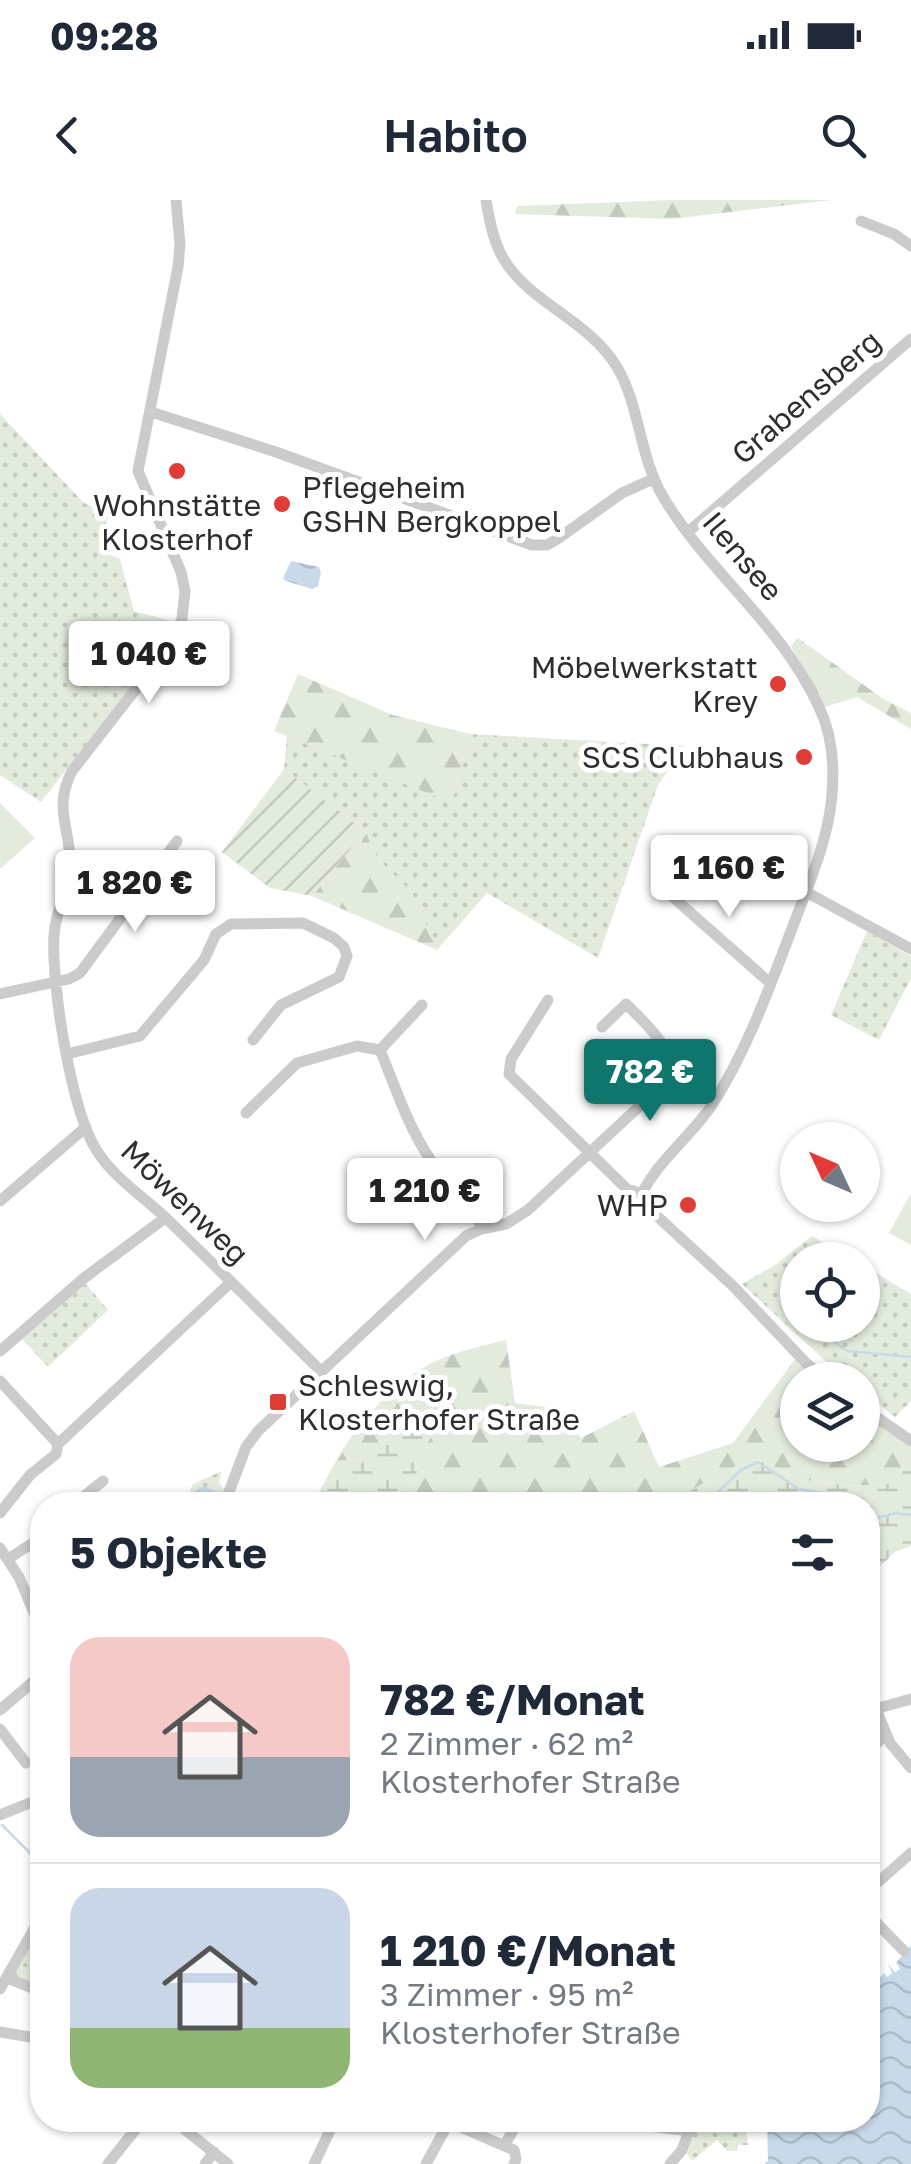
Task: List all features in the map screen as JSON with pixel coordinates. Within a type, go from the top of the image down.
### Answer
[{"type":"street","name":"Möwenweg","points":[[176,200],[178,267],[138,471],[181,572],[185,590],[182,619],[167,650],[72,771],[64,787],[61,802],[70,868],[54,935],[62,1032],[86,1128],[112,1171],[320,1370]]},
{"type":"street","name":"Ilensee","points":[[486,200],[494,239],[516,275],[586,328],[618,369],[654,479],[688,532],[772,629],[808,686],[832,749],[831,808],[806,892],[770,983],[712,1105],[642,1194]]},
{"type":"street","points":[[862,221],[911,246]]},
{"type":"street","name":"Grabensberg","points":[[688,532],[911,338]]},
{"type":"street","points":[[151,412],[276,452],[532,544],[547,545],[622,493],[654,479]]},
{"type":"street","points":[[0,994],[58,982],[80,973],[177,841]]},
{"type":"street","points":[[666,891],[770,983]]},
{"type":"street","points":[[806,892],[911,949]]},
{"type":"street","points":[[67,1054],[140,1036],[204,960],[216,934],[231,924],[304,923],[334,938],[347,956],[339,977],[282,1004],[253,1040]]},
{"type":"street","points":[[548,1000],[511,1059],[509,1074],[630,1192],[642,1194],[646,1206],[814,1362]]},
{"type":"street","points":[[229,1492],[246,1447],[320,1370],[466,1236],[506,1224],[528,1210],[660,1086],[675,1064],[664,1043],[626,1004],[602,1027]]},
{"type":"street","points":[[380,1050],[422,1005]]},
{"type":"street","points":[[246,1113],[297,1063],[357,1046],[380,1050]]},
{"type":"street","points":[[380,1050],[419,1141],[473,1209],[481,1229]]},
{"type":"street","points":[[0,1201],[86,1128]]},
{"type":"street","points":[[0,1351],[125,1245],[165,1218]]},
{"type":"street","points":[[0,1513],[30,1475],[56,1454],[58,1444],[231,1282]]},
{"type":"street","points":[[799,1351],[805,1362]]},
{"type":"street","points":[[0,1381],[58,1444]]},
{"type":"street","points":[[880,1411],[911,1433]]},
{"type":"street","points":[[880,1419],[911,1441]]},
{"type":"street","points":[[89,1492],[102,1481]]},
{"type":"street","points":[[30,1542],[4,1553],[30,1603]]},
{"type":"street","points":[[0,1710],[30,1684]]},
{"type":"street","points":[[880,1708],[911,1699]]},
{"type":"street","points":[[880,1725],[911,1768]]},
{"type":"street","points":[[0,1729],[26,1763]]},
{"type":"street","points":[[880,1740],[885,1734]]},
{"type":"street","points":[[0,1815],[30,1803]]},
{"type":"street","points":[[880,1881],[911,1853]]},
{"type":"street","points":[[880,1926],[904,1951]]},
{"type":"street","points":[[30,1941],[3,1984],[30,1990]]},
{"type":"street","points":[[0,2032],[30,2036]]},
{"type":"street","points":[[108,2164],[133,2132]]},
{"type":"street","points":[[188,2132],[228,2164]]},
{"type":"street","points":[[314,2164],[330,2132]]},
{"type":"street","points":[[426,2164],[444,2132]]},
{"type":"street","points":[[474,2132],[516,2153],[514,2164]]},
{"type":"street","points":[[504,2146],[512,2132]]},
{"type":"street","points":[[670,2164],[689,2132]]},
{"type":"street","points":[[204,2164],[214,2152]]},
{"type":"green space","points":[[672,200],[833,200],[671,219],[515,214],[517,206]]},
{"type":"green space","points":[[0,414],[83,502],[108,516],[99,551],[120,559],[134,611],[175,622],[162,647],[41,802],[0,775]]},
{"type":"green space","points":[[798,638],[882,698],[911,713],[911,729],[857,697],[825,707],[791,646]]},
{"type":"green space","points":[[298,674],[393,715],[470,734],[452,803],[274,731]]},
{"type":"green space","points":[[470,734],[684,746],[658,785],[598,958],[487,893],[437,950],[412,893],[378,859],[365,831],[284,769],[287,736],[452,802]]},
{"type":"green space","points":[[284,769],[365,831],[312,896],[270,888],[222,852]]},
{"type":"green space","points":[[0,803],[35,838],[0,869]]},
{"type":"green space","points":[[365,831],[378,859],[412,893],[437,950],[312,896]]},
{"type":"green space","points":[[867,931],[911,956],[911,978],[879,1040],[831,1015]]},
{"type":"green space","points":[[911,1193],[911,1245],[889,1233]]},
{"type":"green space","points":[[780,1261],[780,1319],[742,1284]]},
{"type":"green space","points":[[880,1275],[911,1294],[911,1401],[895,1417],[880,1405],[880,1362],[827,1362],[805,1342],[880,1342]]},
{"type":"green space","points":[[86,1284],[108,1310],[48,1367],[22,1339]]},
{"type":"green space","points":[[506,1340],[515,1403],[552,1408],[581,1438],[634,1411],[659,1467],[733,1443],[780,1380],[780,1462],[880,1462],[880,1425],[911,1447],[896,1483],[854,1486],[796,1479],[765,1461],[749,1459],[688,1492],[412,1492],[420,1458],[439,1419],[422,1411],[363,1459],[336,1461],[374,1409],[410,1377],[442,1358]]},
{"type":"green space","points":[[421,1411],[440,1419],[420,1458],[412,1492],[319,1492],[336,1461],[363,1459]]},
{"type":"green space","points":[[911,1447],[911,1546],[895,1552],[880,1566],[880,1492],[688,1492],[748,1459],[765,1461],[796,1479],[854,1486],[896,1483]]},
{"type":"green space","points":[[222,1471],[219,1481],[223,1492],[189,1492],[193,1484]]},
{"type":"green space","points":[[30,1942],[30,1983],[12,1975]]},
{"type":"green space","points":[[695,2132],[747,2132],[748,2145],[738,2145],[737,2151],[727,2151],[717,2140],[692,2161],[687,2154]]},
{"type":"water","points":[[291,561],[319,567],[318,586],[312,589],[286,581],[283,578]]},
{"type":"water","points":[[204,1486],[217,1492],[195,1492]]},
{"type":"water","points":[[911,1945],[911,2164],[764,2164],[768,2161],[767,2132],[880,2132],[880,1977],[892,1973],[888,1964],[895,1972],[900,1969],[896,1963]]},
{"type":"waterway","points":[[835,1342],[847,1351],[911,1357]]},
{"type":"waterway","points":[[718,1492],[741,1470],[758,1462],[799,1489],[816,1492]]},
{"type":"waterway","points":[[880,1517],[896,1513],[911,1515]]},
{"type":"waterway","points":[[2,1825],[30,1853]]},
{"type":"place","name":"Wohnstätte Klosterhof","points":[[177,471]]},
{"type":"place","name":"Pflegeheim GSHN Bergkoppel","points":[[282,504]]},
{"type":"place","name":"Möbelwerkstatt Krey","points":[[778,684]]},
{"type":"place","name":"SCS Clubhaus","points":[[804,757]]},
{"type":"place","name":"WHP","points":[[688,1205]]},
{"type":"place","name":"Schleswig, Klosterhofer Straße","points":[[278,1402]]}]
